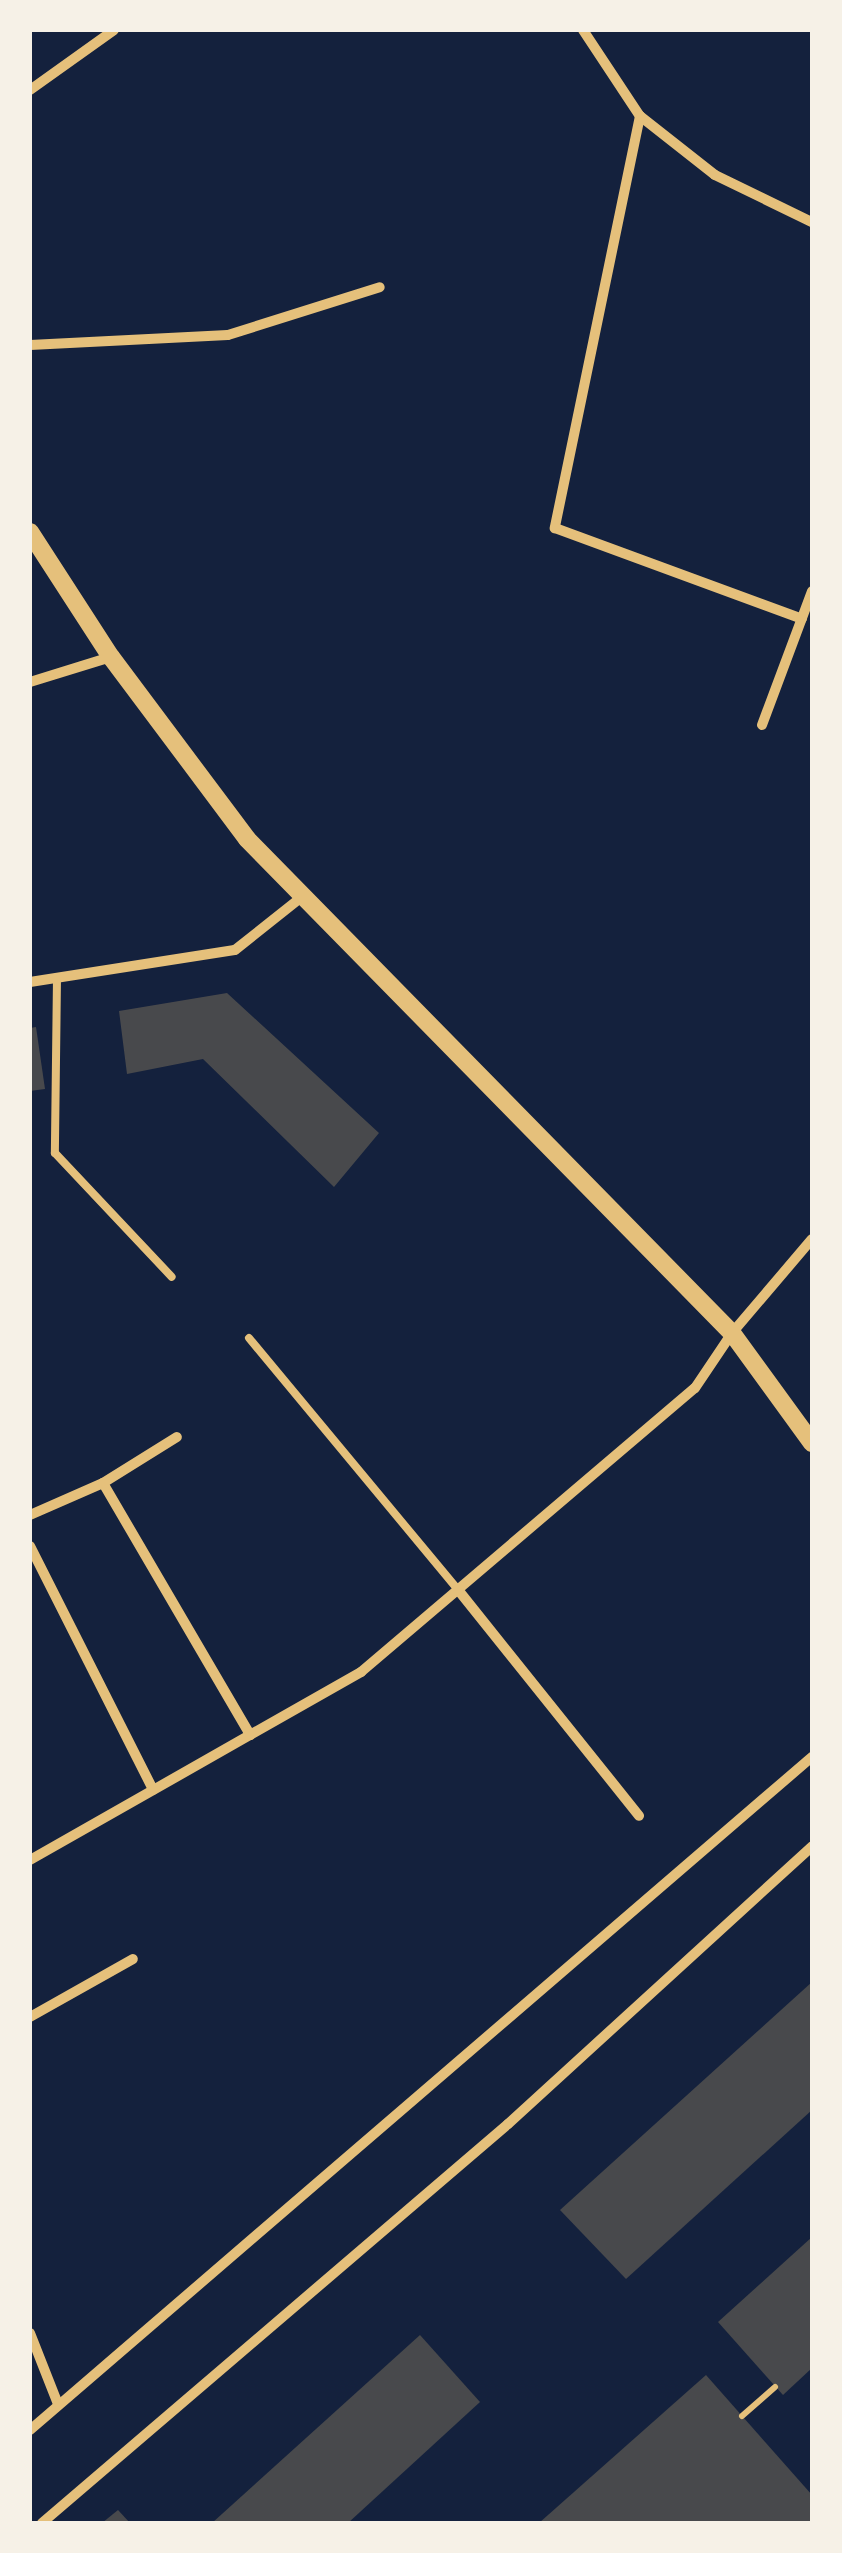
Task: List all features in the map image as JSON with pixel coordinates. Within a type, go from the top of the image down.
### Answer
[{"type":"street","points":[[30,90],[114,30]]},
{"type":"street","points":[[583,30],[640,116],[715,175],[812,222]]},
{"type":"street","points":[[640,116],[555,528],[802,618]]},
{"type":"street","points":[[30,346],[228,335],[380,287]]},
{"type":"street","points":[[30,532],[111,656],[217,802],[303,896],[732,1333],[812,1443]]},
{"type":"street","points":[[762,726],[812,591]]},
{"type":"street","points":[[30,682],[111,656]]},
{"type":"street","points":[[30,982],[235,950],[303,896]]},
{"type":"street","points":[[30,1860],[361,1672],[694,1388],[732,1333],[812,1239]]},
{"type":"street","points":[[30,1515],[103,1484],[177,1437]]},
{"type":"street","points":[[103,1484],[250,1736]]},
{"type":"street","points":[[30,1546],[153,1790]]},
{"type":"street","points":[[459,1591],[638,1816]]},
{"type":"street","points":[[30,2430],[812,1757]]},
{"type":"street","points":[[42,2523],[508,2124],[812,1846]]},
{"type":"street","points":[[30,2017],[132,1960]]},
{"type":"street","points":[[30,2333],[58,2404]]},
{"type":"lane","points":[[57,978],[55,1153],[172,1277]]},
{"type":"lane","points":[[249,1338],[459,1591]]},
{"type":"path","points":[[742,2416],[775,2387]]},
{"type":"building","points":[[227,993],[379,1133],[334,1187],[203,1059],[127,1074],[119,1011]]},
{"type":"building","points":[[36,1027],[45,1089],[30,1091],[30,1028]]},
{"type":"building","points":[[812,1982],[812,2110],[626,2279],[560,2210]]},
{"type":"building","points":[[812,2237],[812,2368],[783,2395],[718,2322]]},
{"type":"building","points":[[420,2335],[480,2402],[348,2523],[212,2523]]},
{"type":"building","points":[[706,2375],[812,2495],[812,2523],[539,2523]]},
{"type":"building","points":[[118,2510],[130,2523],[102,2523]]}]
